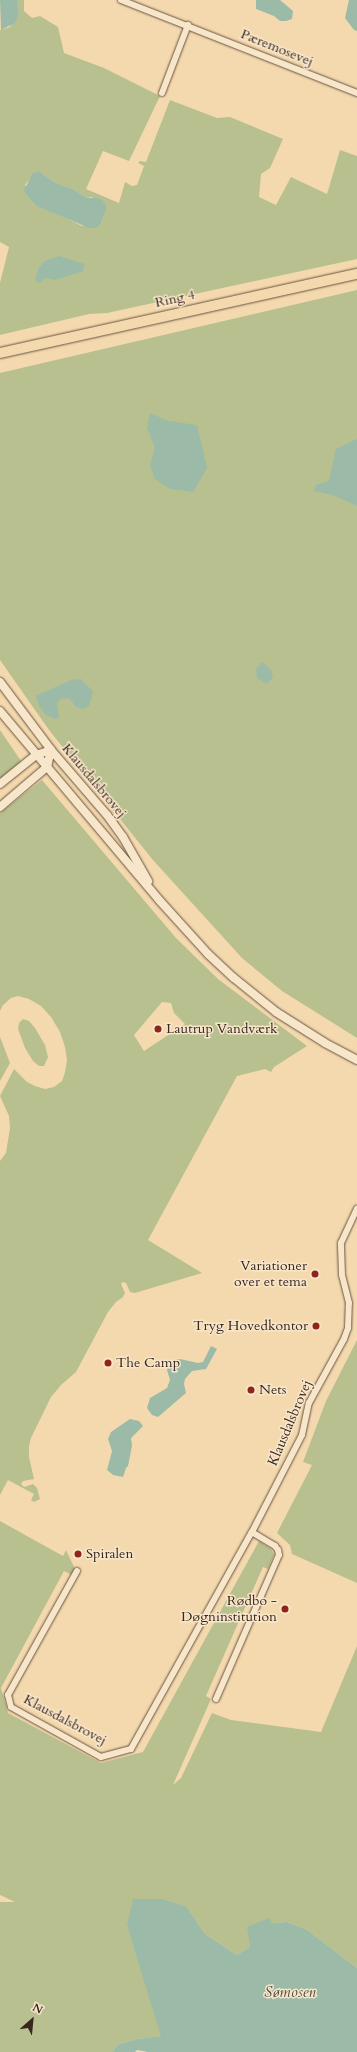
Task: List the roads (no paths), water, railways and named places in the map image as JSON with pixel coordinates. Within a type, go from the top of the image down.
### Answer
[{"type":"main road","name":"Ring 4","points":[[0,353],[357,274]]},
{"type":"street","name":"Pæremosevej","points":[[121,0],[188,25],[357,93]]},
{"type":"street","points":[[162,94],[188,25]]},
{"type":"street","name":"Klausdalsbrovej","points":[[0,682],[51,750],[107,815],[123,837],[160,901]]},
{"type":"street","name":"Klausdalsbrovej","points":[[0,711],[160,901],[208,954],[259,998],[301,1028],[357,1060]]},
{"type":"street","points":[[0,784],[36,755],[51,750]]},
{"type":"street","points":[[0,807],[47,767],[51,750]]},
{"type":"street","name":"Klausdalsbrovej","points":[[77,1571],[8,1695],[11,1707],[101,1757],[131,1750],[252,1532],[302,1435],[309,1403],[344,1339],[348,1328],[349,1303],[342,1275],[341,1243],[357,1208]]},
{"type":"street","points":[[216,1699],[279,1555],[275,1546],[252,1532]]},
{"type":"water","points":[[0,0],[18,0],[17,6],[19,13],[15,23],[1,30]]},
{"type":"water","points":[[256,0],[280,0],[293,11],[292,19],[280,21],[274,16],[256,9]]},
{"type":"water","points":[[349,0],[357,0],[357,31],[354,30],[345,18]]},
{"type":"water","points":[[40,172],[56,183],[73,189],[87,198],[102,200],[106,206],[106,211],[101,223],[96,228],[89,228],[37,206],[24,190],[33,173]]},
{"type":"water","points":[[59,256],[84,264],[83,271],[55,280],[46,278],[39,283],[35,280],[39,267],[45,261]]},
{"type":"water","points":[[150,413],[168,421],[197,425],[207,468],[193,492],[170,489],[155,479],[150,465],[155,448],[147,428]]},
{"type":"water","points":[[357,439],[357,506],[333,495],[314,491],[316,485],[329,481],[336,449]]},
{"type":"water","points":[[262,662],[271,670],[273,677],[267,684],[257,678],[256,669]]},
{"type":"water","points":[[81,679],[93,691],[89,706],[83,709],[76,707],[68,698],[61,699],[57,703],[59,718],[54,719],[45,714],[39,705],[36,696],[71,680]]},
{"type":"water","points":[[211,1346],[217,1349],[206,1369],[192,1371],[185,1379],[184,1384],[186,1393],[158,1417],[152,1415],[147,1408],[150,1398],[167,1388],[170,1380],[167,1370],[168,1364],[173,1360],[180,1359],[198,1363],[203,1362]]},
{"type":"water","points":[[130,1419],[139,1421],[143,1426],[131,1438],[132,1446],[128,1466],[123,1477],[113,1475],[107,1470],[112,1451],[108,1439],[111,1432]]},
{"type":"water","name":"Sømosen","points":[[133,1899],[162,1899],[187,1907],[205,1934],[237,1955],[250,1947],[247,1927],[269,1918],[272,1923],[287,1922],[306,1929],[357,1968],[357,2052],[148,2052],[137,2050],[135,2052],[112,2052],[118,2044],[138,2039],[161,2036],[127,1926]]},
{"type":"place","name":"Lautrup Vandværk","points":[[158,1029]]},
{"type":"place","name":"Variationer over et tema","points":[[315,1274]]},
{"type":"place","name":"Tryg Hovedkontor","points":[[316,1326]]},
{"type":"place","name":"The Camp","points":[[108,1363]]},
{"type":"place","name":"Nets","points":[[251,1390]]},
{"type":"place","name":"Spiralen","points":[[78,1554]]},
{"type":"place","name":"Rødbo - Døgninstitution","points":[[285,1609]]}]
